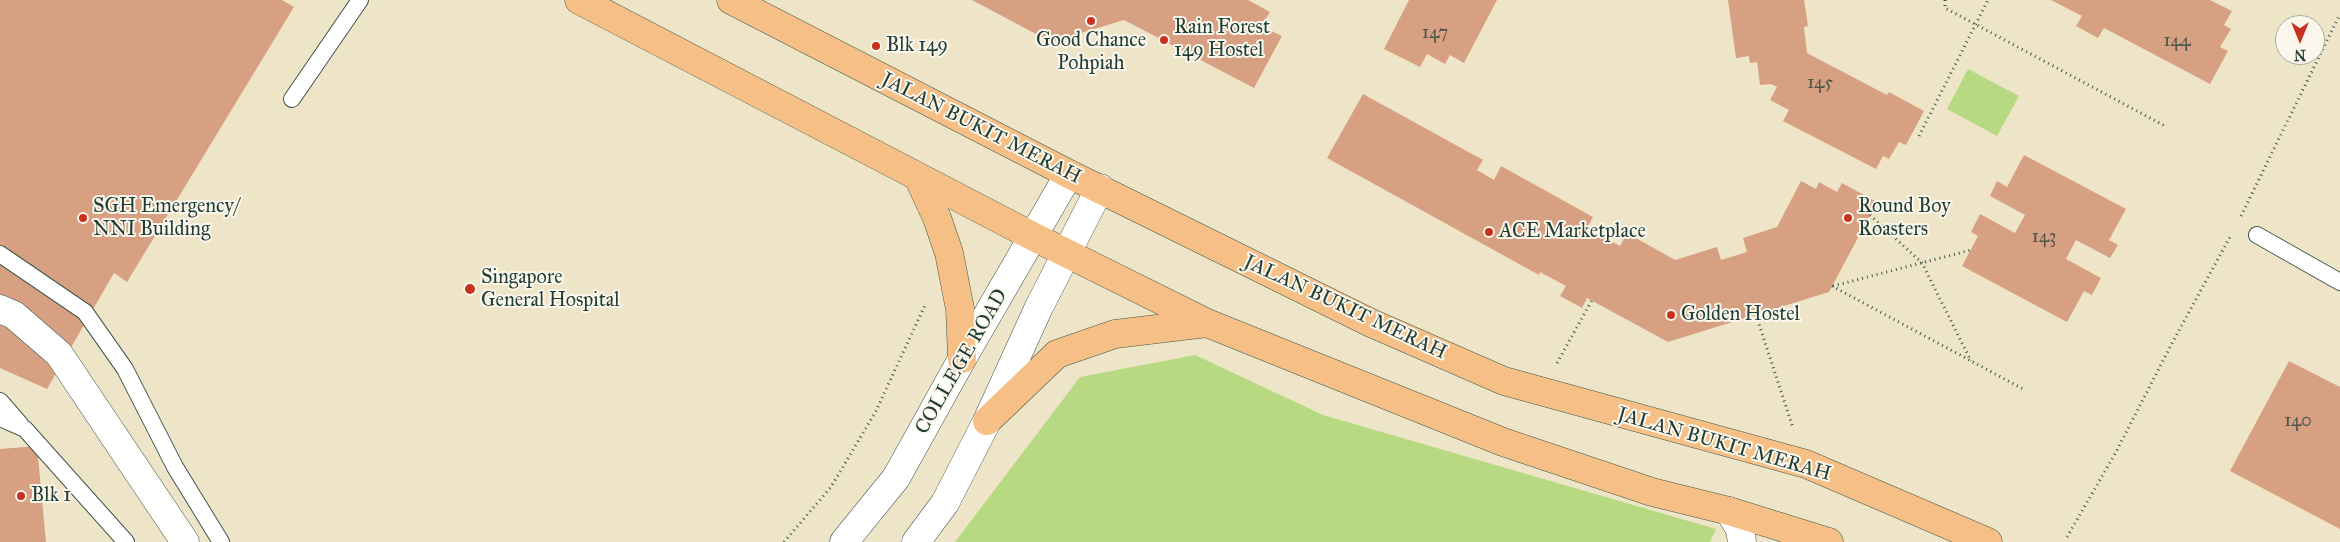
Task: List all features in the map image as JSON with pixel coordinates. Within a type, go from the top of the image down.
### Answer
[{"type":"main road","points":[[579,0],[1034,237],[1068,252],[1207,323],[1502,442],[1652,492],[1730,511],[1813,540]]},
{"type":"main road","name":"JALAN BUKIT MERAH","points":[[731,0],[1069,174],[1371,323],[1504,381],[1806,464],[1988,542]]},
{"type":"main road","points":[[918,177],[937,218],[949,253],[960,309],[962,359]]},
{"type":"main road","points":[[987,421],[1057,354],[1115,334],[1207,323]]},
{"type":"street","name":"COLLEGE ROAD","points":[[844,542],[896,478],[1069,174]]},
{"type":"street","name":"COLLEGE ROAD","points":[[916,542],[945,503],[987,421],[1039,307],[1100,188]]},
{"type":"street","points":[[0,310],[14,315],[59,354],[185,542]]},
{"type":"street","points":[[1730,511],[1740,529],[1742,542]]},
{"type":"lane","points":[[292,99],[360,0]]},
{"type":"lane","points":[[2257,235],[2340,282]]},
{"type":"lane","points":[[0,254],[85,312],[125,369],[175,467],[221,542]]},
{"type":"lane","points":[[0,400],[126,542]]},
{"type":"lane","points":[[0,418],[25,430]]},
{"type":"path","points":[[1945,0],[1946,8],[2165,126]]},
{"type":"path","points":[[1919,136],[1988,0]]},
{"type":"path","points":[[2238,221],[2340,14]]},
{"type":"path","points":[[1870,215],[1922,262],[1971,361]]},
{"type":"path","points":[[2067,537],[2116,452],[2170,346],[2234,230]]},
{"type":"path","points":[[1971,250],[1832,286],[2025,390]]},
{"type":"path","points":[[784,542],[836,478],[876,411],[929,297]]},
{"type":"path","points":[[1556,366],[1592,300]]},
{"type":"path","points":[[1756,314],[1793,429]]},
{"type":"green space","points":[[1968,69],[2019,96],[1997,136],[1947,109]]},
{"type":"green space","points":[[1195,355],[1323,415],[1716,529],[1710,542],[955,542],[1080,377]]},
{"type":"building","name":"SGH Emergency/ NNI Building","points":[[0,0],[282,0],[294,7],[127,282],[114,273],[47,389],[0,368]]},
{"type":"building","points":[[972,0],[1248,0],[1270,12],[1261,26],[1282,36],[1254,88],[1124,20],[1051,42]]},
{"type":"building","points":[[1409,0],[1497,0],[1464,63],[1450,55],[1445,64],[1427,54],[1420,67],[1384,49]]},
{"type":"building","points":[[1728,0],[1804,0],[1808,26],[1804,27],[1807,53],[1887,95],[1889,92],[1924,111],[1906,145],[1899,142],[1889,159],[1883,156],[1876,169],[1783,121],[1789,110],[1770,100],[1777,87],[1771,84],[1760,85],[1757,62],[1750,63],[1749,56],[1736,58]]},
{"type":"building","points":[[2051,0],[2210,0],[2232,11],[2224,25],[2231,29],[2220,47],[2228,51],[2210,84],[2104,28],[2098,38],[2076,26],[2082,16]]},
{"type":"building","points":[[1363,94],[1483,160],[1477,170],[1494,180],[1501,166],[1593,217],[1587,228],[1620,246],[1627,233],[1675,260],[1717,247],[1721,260],[1747,252],[1743,238],[1777,227],[1801,181],[1816,189],[1819,182],[1837,192],[1842,183],[1877,202],[1829,292],[1668,342],[1587,298],[1582,308],[1560,296],[1566,286],[1540,272],[1539,275],[1327,158]]},
{"type":"building","points":[[2024,155],[2126,209],[2109,240],[2118,245],[2110,258],[2076,240],[2066,259],[2101,278],[2092,295],[2084,291],[2067,322],[1962,266],[1978,236],[1971,232],[1980,214],[2015,233],[2025,215],[1990,196],[1997,181],[2007,187]]},
{"type":"building","points":[[2289,361],[2340,387],[2340,529],[2230,471]]},
{"type":"building","name":"Blk 1","points":[[37,446],[46,542],[0,542],[0,449]]},
{"type":"place","name":"Good Chance Pohpiah","points":[[1091,21]]},
{"type":"place","name":"Rain Forest 149 Hostel","points":[[1164,40]]},
{"type":"place","name":"Blk 149","points":[[876,46]]},
{"type":"place","name":"SGH Emergency/ NNI Building","points":[[83,218]]},
{"type":"place","name":"Round Boy Roasters","points":[[1848,218]]},
{"type":"place","name":"ACE Marketplace","points":[[1489,232]]},
{"type":"place","name":"Singapore General Hospital","points":[[470,289]]},
{"type":"place","name":"Golden Hostel","points":[[1671,315]]},
{"type":"place","name":"Blk 1","points":[[21,496]]}]
